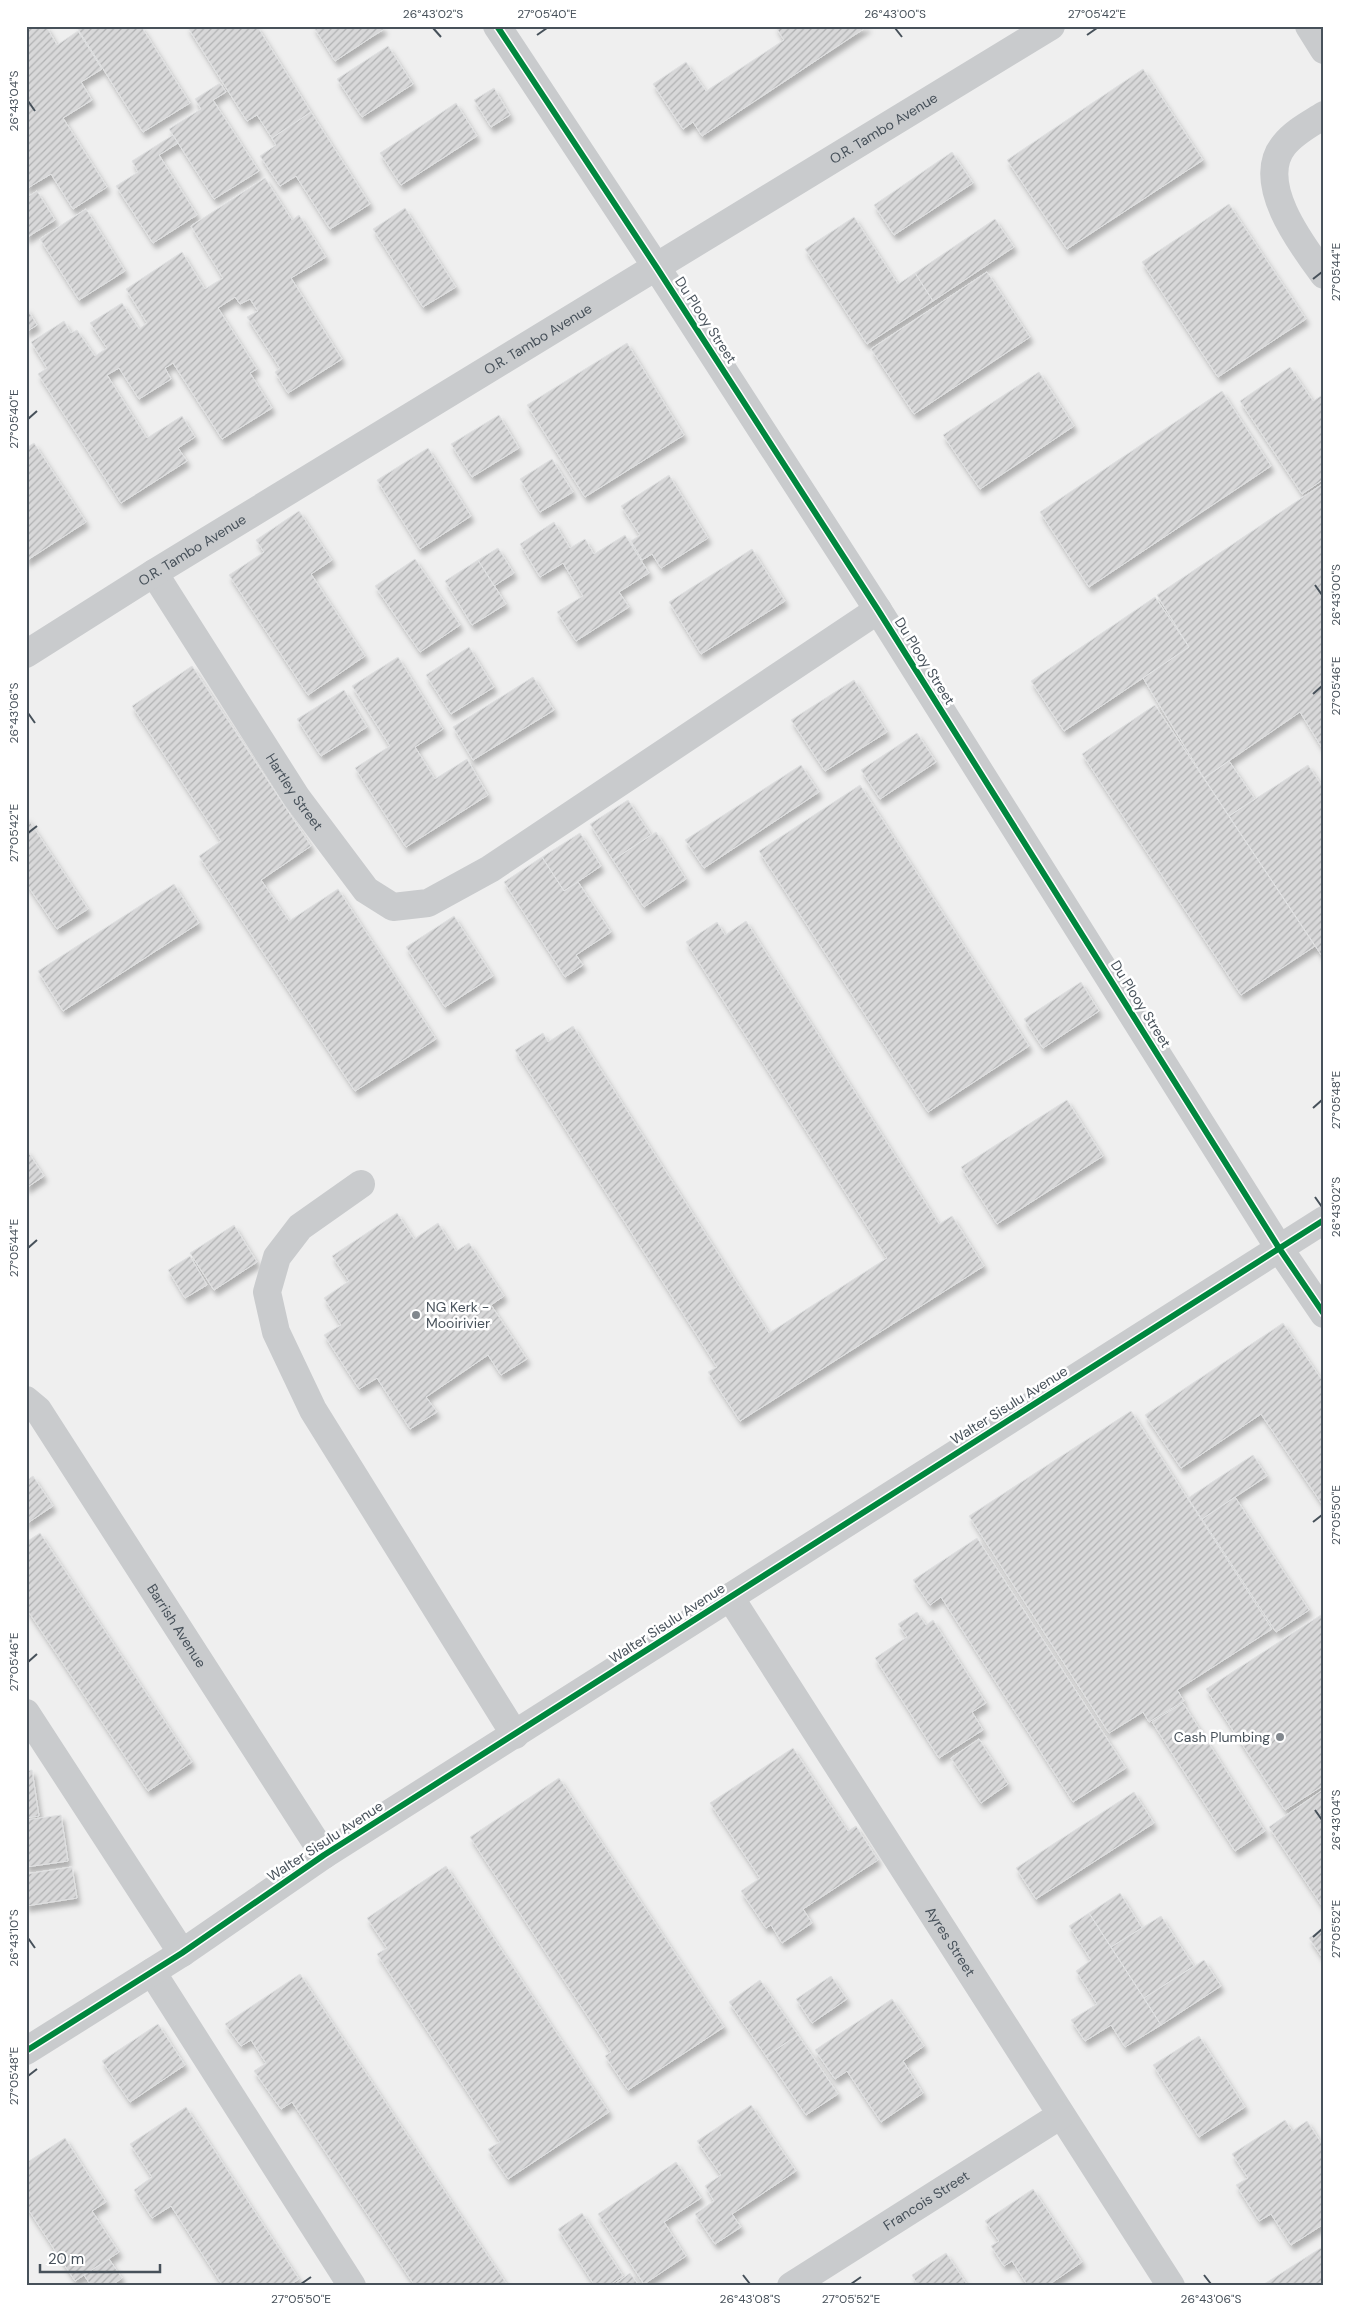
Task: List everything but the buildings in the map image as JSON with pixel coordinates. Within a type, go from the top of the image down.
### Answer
[{"type":"street","name":"Du Plooy Street","points":[[497,26],[657,268],[878,610],[1279,1248],[1324,1314]]},
{"type":"street","name":"O.R. Tambo Avenue","points":[[26,654],[154,573],[1051,26]]},
{"type":"street","points":[[1309,26],[1324,50]]},
{"type":"street","points":[[1324,115],[1285,143],[1278,152],[1274,173],[1277,199],[1324,275]]},
{"type":"street","name":"Hartley Street","points":[[154,573],[297,798],[366,890],[393,907],[428,903],[490,869],[878,610]]},
{"type":"street","points":[[361,1184],[300,1227],[277,1257],[267,1292],[276,1332],[313,1410],[515,1734]]},
{"type":"street","name":"Walter Sisulu Avenue","points":[[26,2051],[182,1953],[324,1855],[1324,1220]]},
{"type":"street","name":"Barrish Avenue","points":[[26,1400],[38,1410],[324,1855]]},
{"type":"street","name":"Ayres Street","points":[[730,1597],[1171,2286]]},
{"type":"street","points":[[26,1713],[182,1953]]},
{"type":"street","points":[[152,1972],[352,2286]]},
{"type":"street","name":"Francois Street","points":[[791,2286],[1060,2115]]},
{"type":"cycle path","points":[[497,26],[657,268],[878,610],[1279,1248],[1324,1314]]},
{"type":"cycle path","points":[[26,2051],[182,1953],[324,1855],[1324,1220]]},
{"type":"place","name":"NG Kerk - Mooirivier","points":[[416,1315]]},
{"type":"place","name":"Cash Plumbing","points":[[1280,1737]]}]
